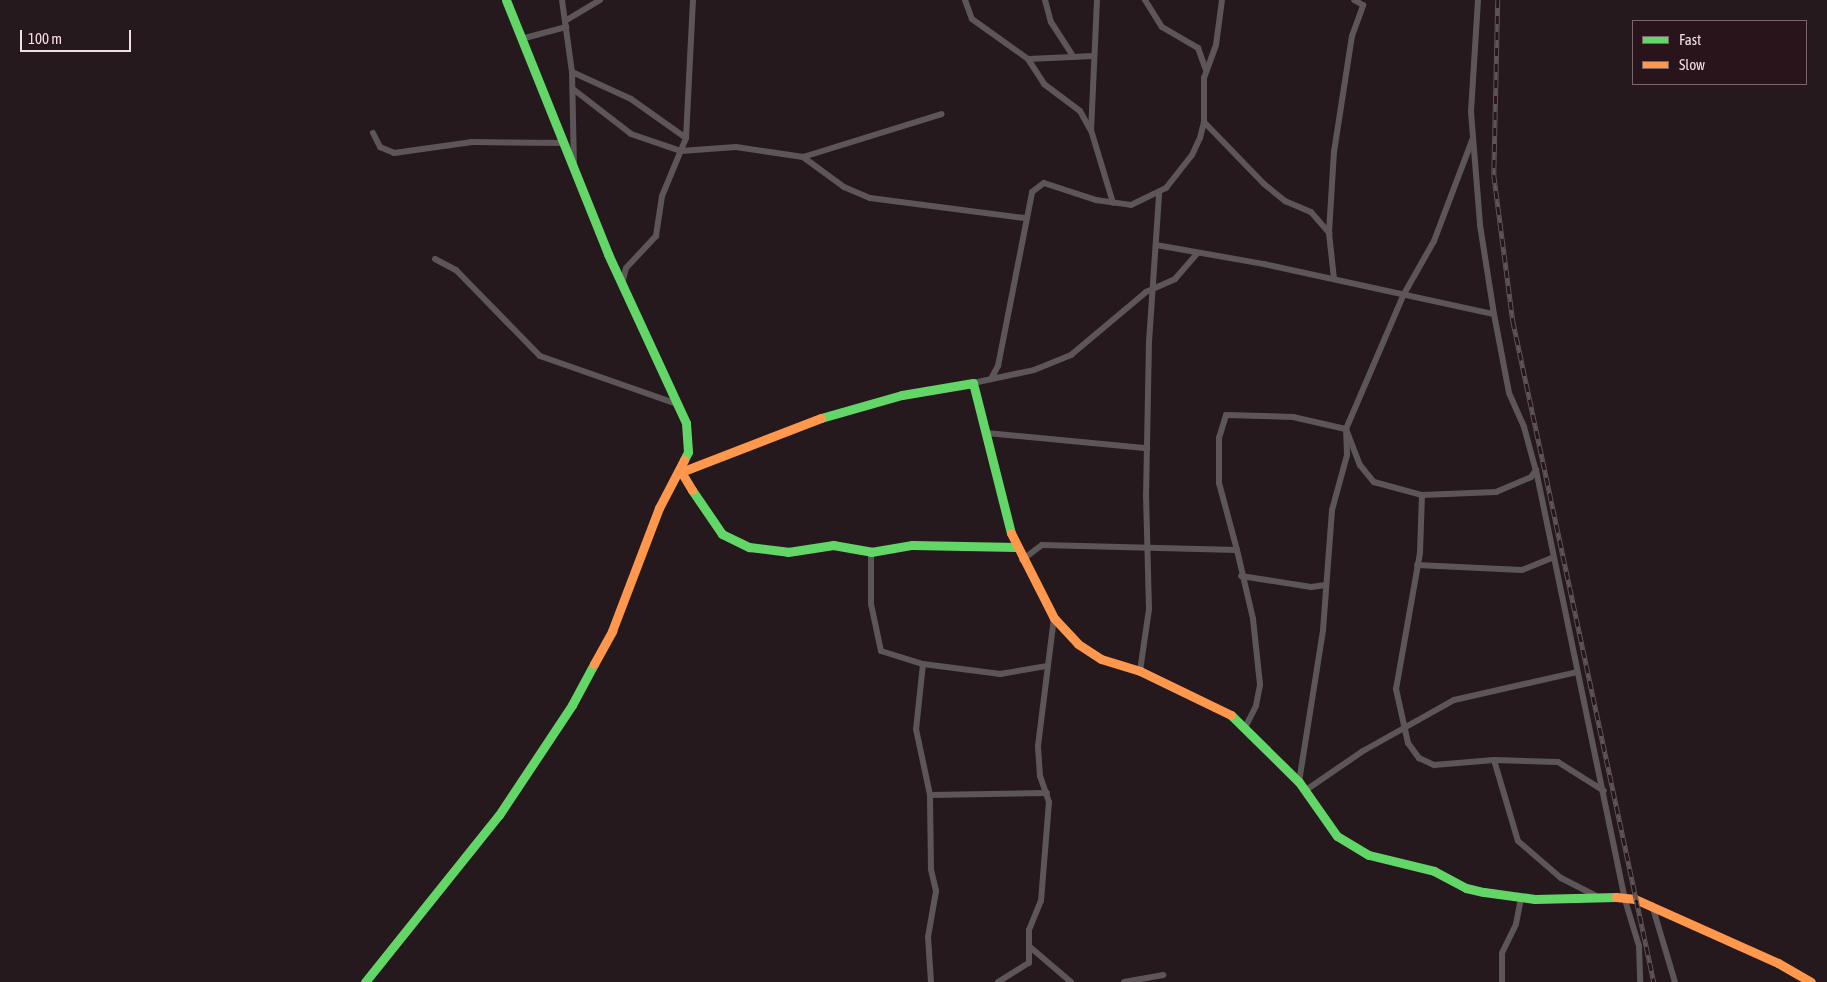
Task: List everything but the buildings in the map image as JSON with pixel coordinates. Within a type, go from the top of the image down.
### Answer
[{"type":"street","points":[[506,0],[565,143],[579,182]]},
{"type":"street","points":[[365,982],[499,816],[572,705],[612,632],[658,508],[681,472],[689,439],[677,404],[622,284],[574,170],[572,72],[562,0]]},
{"type":"street","points":[[521,39],[565,24],[600,0]]},
{"type":"street","points":[[622,284],[626,268],[656,236],[662,196],[686,138],[693,0]]},
{"type":"street","points":[[965,0],[972,19],[1028,59],[1044,84],[1080,111],[1091,130],[1113,203]]},
{"type":"street","points":[[1045,0],[1051,22],[1073,56]]},
{"type":"street","points":[[1091,130],[1097,0]]},
{"type":"street","points":[[1145,0],[1162,27],[1198,48],[1206,70]]},
{"type":"street","points":[[991,379],[998,366],[1019,266],[1025,218],[1032,192],[1038,184],[1113,203],[1131,205],[1159,194],[1192,154],[1204,122],[1206,70],[1216,45],[1222,0]]},
{"type":"street","points":[[1334,279],[1329,232],[1340,97],[1352,36],[1363,5],[1354,0]]},
{"type":"street","points":[[1478,0],[1471,76],[1473,138],[1480,225],[1494,314],[1509,393],[1524,427],[1536,470],[1552,558],[1604,791],[1625,900],[1639,946],[1640,982]]},
{"type":"street","points":[[1028,59],[1094,56]]},
{"type":"street","points":[[572,72],[631,99],[686,138]]},
{"type":"street","points":[[573,89],[631,134],[681,151],[736,147],[803,156],[942,114]]},
{"type":"street","points":[[1204,122],[1264,184],[1285,201],[1311,212],[1329,232]]},
{"type":"street","points":[[373,133],[380,148],[394,153],[472,142],[565,143]]},
{"type":"street","points":[[1300,782],[1319,658],[1332,510],[1347,454],[1346,429],[1404,294],[1434,241],[1473,138]]},
{"type":"street","points":[[803,156],[844,187],[870,198],[1025,218]]},
{"type":"street","points":[[1140,671],[1149,617],[1147,448],[1153,289],[1159,194]]},
{"type":"street","points":[[1156,245],[1334,279],[1494,314]]},
{"type":"street","points":[[681,472],[758,439],[826,416],[902,395],[1034,370],[1071,355],[1153,289],[1175,279],[1197,254]]},
{"type":"street","points":[[435,259],[456,270],[540,356],[677,404]]},
{"type":"street","points":[[973,383],[1016,547],[1054,618],[1089,652],[1117,666],[1140,671],[1227,711],[1246,726],[1300,782],[1326,824],[1361,852],[1434,871],[1466,888],[1521,898],[1595,895],[1625,900],[1635,899],[1652,905],[1811,982]]},
{"type":"street","points":[[1246,726],[1256,706],[1260,685],[1254,619],[1241,576],[1237,550],[1219,483],[1218,451],[1223,417],[1248,414],[1293,417],[1346,429]]},
{"type":"street","points":[[1346,429],[1360,465],[1374,482],[1422,495],[1496,492],[1531,477],[1536,470]]},
{"type":"street","points":[[987,433],[1147,448]]},
{"type":"street","points":[[681,472],[709,520],[734,542],[788,552],[833,546],[871,552],[912,545],[1016,547]]},
{"type":"street","points":[[1422,495],[1417,566],[1396,689],[1408,743],[1419,758],[1434,765],[1494,760],[1558,762],[1604,791]]},
{"type":"street","points":[[1022,560],[1042,545],[1149,546],[1237,550]]},
{"type":"street","points":[[871,552],[871,604],[881,651],[923,664],[1000,674],[1047,666]]},
{"type":"street","points":[[1417,566],[1463,565],[1522,570],[1552,558]]},
{"type":"street","points":[[1241,576],[1311,587],[1326,585]]},
{"type":"street","points":[[998,982],[1027,966],[1030,946],[1029,930],[1041,901],[1049,809],[1038,756],[1054,618]]},
{"type":"street","points":[[923,664],[916,729],[930,796],[931,869],[936,891],[928,937],[931,982]]},
{"type":"street","points":[[1306,790],[1363,751],[1466,696],[1578,672]]},
{"type":"street","points":[[1494,760],[1518,841],[1561,878],[1595,895]]},
{"type":"street","points":[[930,796],[1046,793]]},
{"type":"street","points":[[1502,982],[1502,953],[1516,924],[1521,898]]},
{"type":"street","points":[[1652,905],[1675,982]]},
{"type":"street","points":[[1030,946],[1070,982]]},
{"type":"street","points":[[1124,982],[1163,974]]},
{"type":"railway","points":[[1498,0],[1494,175],[1513,321],[1654,982]]},
{"type":"traffic: fast","points":[[506,0],[608,254],[686,423],[688,452],[684,460]]},
{"type":"traffic: fast","points":[[821,418],[902,395],[973,383],[1011,533]]},
{"type":"traffic: fast","points":[[692,490],[722,534],[749,547],[788,552],[833,545],[871,552],[912,545],[1016,547]]},
{"type":"traffic: fast","points":[[365,982],[499,815],[572,705],[594,664]]},
{"type":"traffic: fast","points":[[1231,715],[1299,782],[1337,836],[1369,855],[1434,871],[1466,888],[1484,892],[1535,899],[1616,897]]},
{"type":"traffic: slow","points":[[692,490],[681,472],[821,418]]},
{"type":"traffic: slow","points":[[594,664],[612,631],[659,508],[684,460]]},
{"type":"traffic: slow","points":[[1011,533],[1054,618],[1078,644],[1101,659],[1140,671],[1231,715]]},
{"type":"traffic: slow","points":[[1616,897],[1635,899],[1778,963],[1811,982]]}]
